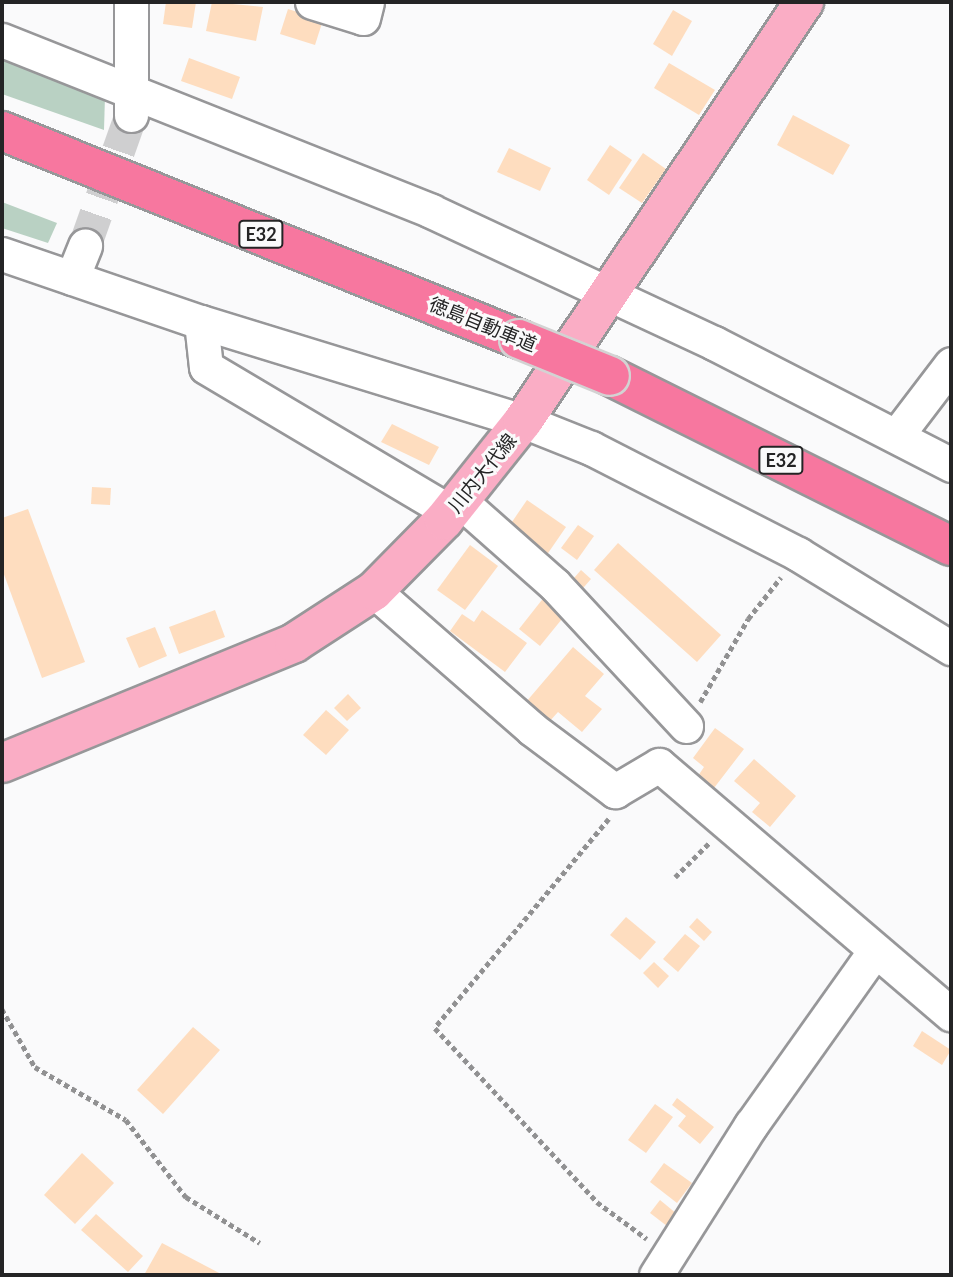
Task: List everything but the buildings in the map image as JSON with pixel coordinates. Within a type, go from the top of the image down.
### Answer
[{"type":"highway","name":"徳島自動車道","points":[[2,131],[610,376],[951,545]]},
{"type":"main road","name":"川内大代線","points":[[2,763],[294,643],[374,591],[455,506],[523,421],[804,2]]},
{"type":"street","points":[[131,2],[132,102]]},
{"type":"street","points":[[312,2],[363,18],[367,2]]},
{"type":"street","points":[[2,40],[132,102],[431,211],[610,292],[897,435],[951,465]]},
{"type":"street","points":[[72,278],[85,245]]},
{"type":"street","points":[[2,254],[201,322],[523,421],[590,448],[798,554],[951,648]]},
{"type":"street","points":[[201,322],[205,367],[455,506],[554,584],[686,726]]},
{"type":"street","points":[[897,435],[951,364]]},
{"type":"street","points":[[374,591],[532,729],[615,791],[659,765],[874,952],[951,1014]]},
{"type":"street","points":[[662,1265],[751,1125],[874,952]]},
{"type":"path","points":[[686,726],[748,620],[798,554]]},
{"type":"path","points":[[615,791],[616,811],[435,1028],[597,1202],[662,1265]]},
{"type":"path","points":[[675,877],[727,826]]},
{"type":"path","points":[[2,1009],[35,1067],[126,1120],[186,1197],[260,1243]]},
{"type":"green space","points":[[2,58],[105,96],[104,130],[2,94]]},
{"type":"green space","points":[[2,202],[57,223],[48,243],[2,228]]},
{"type":"tunnel","points":[[85,245],[131,115]]}]
